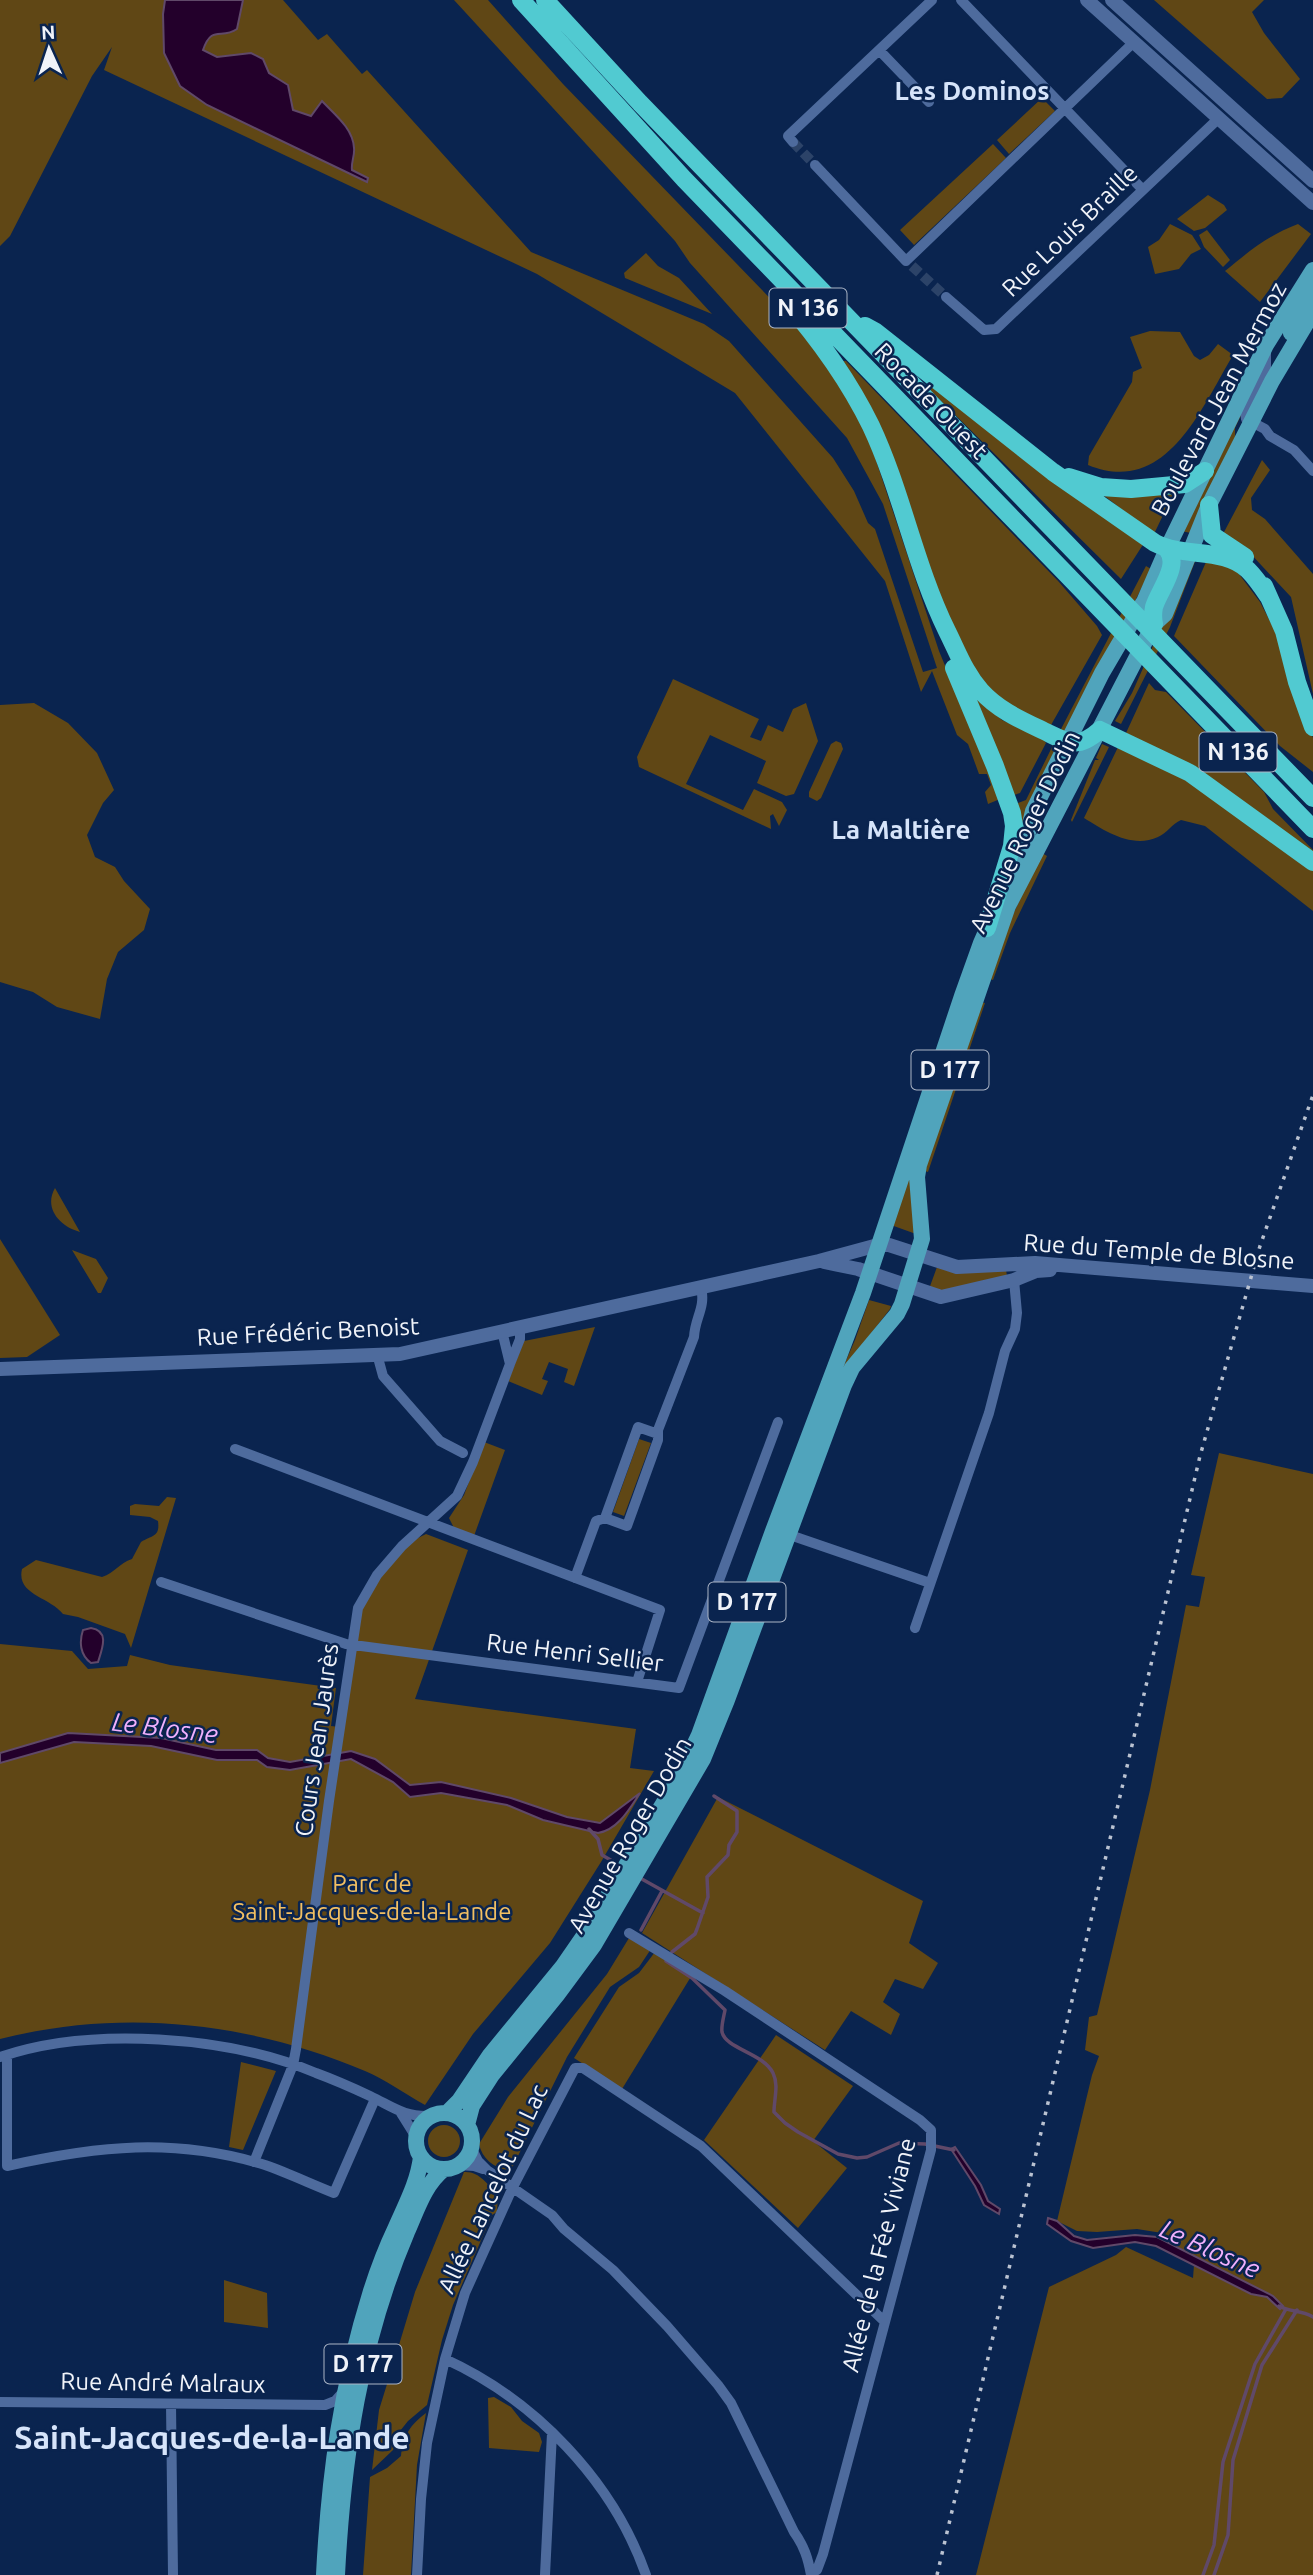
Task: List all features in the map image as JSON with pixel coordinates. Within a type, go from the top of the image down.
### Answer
[{"type":"highway","name":"Rocade Ouest","points":[[521,0],[684,179],[1313,830]]},
{"type":"highway","name":"Rocade Ouest","points":[[545,0],[640,103],[1313,798]]},
{"type":"highway","points":[[684,179],[798,315],[846,377],[885,459],[941,621],[959,659],[982,692],[1008,713],[1073,743],[1090,739],[1095,727],[1190,773],[1313,862]]},
{"type":"highway","points":[[849,319],[876,332],[1053,472],[1170,552],[1172,561],[1153,609],[1153,624]]},
{"type":"highway","points":[[1053,472],[1101,487],[1131,489],[1185,484],[1205,471]]},
{"type":"highway","points":[[1209,505],[1212,535],[1256,568],[1284,631],[1297,682],[1313,727]]},
{"type":"highway","points":[[1167,549],[1188,554],[1227,557],[1247,569],[1268,596]]},
{"type":"highway","points":[[941,621],[940,632],[1012,813],[1014,826],[1012,846],[988,928]]},
{"type":"main road","name":"Boulevard Jean Mermoz","points":[[1167,549],[1266,345],[1313,270]]},
{"type":"main road","name":"Boulevard Jean Mermoz","points":[[1272,381],[1297,317],[1313,291]]},
{"type":"main road","name":"Boulevard Jean Mermoz","points":[[1188,554],[1209,505],[1272,381],[1313,313]]},
{"type":"main road","name":"D 177","points":[[1073,743],[1102,673],[1143,603],[1167,549]]},
{"type":"main road","name":"D 177","points":[[1095,727],[1153,624],[1165,614],[1188,554]]},
{"type":"main road","points":[[1095,727],[1143,603]]},
{"type":"main road","name":"Avenue Roger Dodin","points":[[656,1828],[690,1784],[712,1740],[787,1534],[852,1368],[897,1314],[922,1239],[917,1177],[919,1165],[1008,906],[1054,821],[1095,727]]},
{"type":"main road","points":[[1054,821],[1051,797],[1073,743]]},
{"type":"main road","name":"Avenue Roger Dodin","points":[[467,2125],[472,2106],[492,2074],[576,1972],[611,1904],[656,1828],[715,1698],[773,1531],[869,1275],[988,928],[1023,858],[1033,811],[1073,743]]},
{"type":"main road","name":"Avenue Roger Dodin","points":[[447,2113],[611,1904]]},
{"type":"main road","points":[[447,2113],[459,2116],[467,2125],[472,2136],[471,2147],[466,2158],[451,2167],[433,2166],[421,2157],[416,2137],[421,2124],[430,2116],[447,2113]]},
{"type":"main road","name":"D 177","points":[[324,2575],[332,2470],[343,2392],[372,2286],[416,2180],[421,2157]]},
{"type":"main road","name":"D 177","points":[[337,2575],[345,2471],[366,2348],[404,2238],[429,2184],[451,2167]]},
{"type":"street","points":[[791,139],[932,0]]},
{"type":"street","points":[[961,0],[1143,190]]},
{"type":"street","points":[[1087,0],[1313,203]]},
{"type":"street","points":[[1112,0],[1313,181]]},
{"type":"street","points":[[815,165],[909,263],[1134,42]]},
{"type":"street","points":[[879,50],[929,102]]},
{"type":"street","name":"Rue Louis Braille","points":[[946,297],[984,330],[996,329],[1218,120]]},
{"type":"street","points":[[1266,345],[1266,368],[1245,412],[1246,419],[1294,450],[1313,471]]},
{"type":"street","name":"Rue du Temple de Blosne","points":[[878,1245],[889,1245],[957,1266],[1015,1263],[1223,1282]]},
{"type":"street","name":"Rue Frédéric Benoist","points":[[0,1369],[419,1351],[819,1261],[878,1245]]},
{"type":"street","name":"Rue Frédéric Benoist","points":[[819,1261],[841,1264],[869,1275]]},
{"type":"street","points":[[1014,1280],[1015,1263]]},
{"type":"street","name":"Rue du Temple de Blosne","points":[[869,1275],[941,1297],[1046,1270],[1313,1289]]},
{"type":"street","name":"Rue du Temple de Blosne","points":[[915,1628],[1015,1329],[1017,1313],[1014,1280]]},
{"type":"street","points":[[575,1578],[596,1521],[605,1518],[627,1526],[694,1337],[704,1301],[701,1287]]},
{"type":"street","name":"Cours Jean Jaurès","points":[[254,2162],[293,2065],[358,1608],[377,1575],[402,1546],[457,1496],[520,1339],[520,1327]]},
{"type":"street","points":[[502,1332],[510,1364]]},
{"type":"street","points":[[377,1354],[383,1377],[440,1441],[463,1453]]},
{"type":"street","name":"Rue Henri Sellier","points":[[161,1582],[351,1645],[679,1688],[778,1422]]},
{"type":"street","points":[[605,1518],[638,1427],[658,1434]]},
{"type":"street","points":[[235,1449],[660,1610],[636,1682]]},
{"type":"street","points":[[787,1534],[930,1583]]},
{"type":"street","name":"Allée de la Fée Viviane","points":[[629,1933],[725,1991],[920,2120],[931,2130],[931,2150],[823,2554],[817,2570],[811,2574]]},
{"type":"street","points":[[375,2099],[334,2193],[254,2162],[182,2148],[116,2147],[65,2153],[7,2166],[4,2056],[53,2045],[99,2040],[157,2040],[229,2048],[274,2057],[313,2071],[375,2099],[401,2113],[430,2116]]},
{"type":"street","name":"Allée Lancelot du Lac","points":[[417,2575],[427,2443],[445,2359],[465,2293],[512,2189],[575,2068],[583,2068],[701,2146],[885,2322]]},
{"type":"street","points":[[401,2113],[416,2137]]},
{"type":"street","points":[[471,2147],[486,2170],[552,2215],[564,2229],[612,2270],[667,2326],[718,2385],[731,2403],[794,2532],[802,2543],[811,2574]]},
{"type":"street","points":[[451,2167],[474,2166],[486,2170]]},
{"type":"street","points":[[445,2359],[493,2384],[569,2448],[617,2510],[639,2554],[646,2575]]},
{"type":"street","name":"Rue André Malraux","points":[[0,2402],[325,2405],[335,2401],[343,2392]]},
{"type":"street","points":[[171,2404],[173,2575]]},
{"type":"street","points":[[545,2575],[552,2433]]},
{"type":"green space","points":[[0,0],[283,0],[318,40],[327,34],[362,74],[367,70],[531,252],[704,324],[729,341],[833,458],[854,491],[868,523],[875,529],[923,672],[937,668],[883,504],[847,438],[690,263],[675,241],[454,0],[488,0],[563,84],[791,320],[835,375],[867,433],[939,651],[1000,799],[988,804],[985,792],[991,785],[987,774],[979,774],[968,744],[957,735],[932,671],[921,692],[885,581],[735,393],[537,274],[104,70],[112,47],[92,76],[10,236],[0,246]]},
{"type":"green space","points":[[1154,0],[1264,0],[1252,12],[1264,33],[1300,79],[1282,98],[1267,99]]},
{"type":"green space","points":[[1042,98],[1055,111],[1009,154],[997,140]]},
{"type":"green space","points":[[993,144],[1006,158],[914,245],[900,230]]},
{"type":"green space","points":[[1208,195],[1227,210],[1205,228],[1194,231],[1177,219]]},
{"type":"green space","points":[[1170,224],[1192,235],[1201,249],[1191,254],[1179,269],[1155,274],[1148,247],[1159,240]]},
{"type":"green space","points":[[1298,224],[1311,234],[1260,302],[1225,271],[1267,239]]},
{"type":"green space","points":[[1207,230],[1230,260],[1223,267],[1204,247],[1199,235]]},
{"type":"green space","points":[[646,253],[658,266],[679,278],[712,314],[625,278],[624,273]]},
{"type":"green space","points":[[1150,331],[1180,332],[1194,356],[1200,360],[1209,355],[1218,344],[1233,355],[1194,422],[1178,442],[1160,458],[1139,469],[1115,472],[1088,465],[1089,456],[1132,382],[1133,372],[1142,368],[1130,337]]},
{"type":"green space","points":[[842,361],[846,361],[1059,582],[1097,626],[1102,635],[1051,725],[1003,705],[960,651]]},
{"type":"green space","points":[[934,386],[1144,543],[1121,579],[930,390]]},
{"type":"green space","points":[[1240,410],[1243,411],[1235,428],[1235,439],[1191,533],[1181,531]]},
{"type":"green space","points":[[1262,460],[1270,470],[1251,498],[1252,510],[1265,519],[1313,574],[1313,694],[1291,597],[1249,552],[1223,534]]},
{"type":"green space","points":[[1175,490],[1154,534],[1098,491]]},
{"type":"green space","points":[[1196,559],[1170,627],[1121,724],[1115,721],[1132,693],[1191,560]]},
{"type":"green space","points":[[1206,562],[1236,570],[1260,602],[1283,646],[1313,738],[1313,772],[1280,746],[1174,636]]},
{"type":"green space","points":[[1146,566],[1151,569],[1070,731],[1065,734],[1060,731]]},
{"type":"green space","points":[[673,679],[759,719],[750,737],[761,741],[768,725],[783,732],[793,709],[806,703],[818,741],[794,794],[786,796],[757,783],[766,761],[710,735],[686,784],[743,810],[754,789],[782,802],[787,810],[779,826],[773,814],[770,816],[771,829],[639,767],[637,757]]},
{"type":"green space","points":[[1149,683],[1155,690],[1166,692],[1264,792],[1273,809],[1313,850],[1313,858],[1126,733]]},
{"type":"green space","points":[[974,695],[1002,720],[1043,739],[1046,743],[1020,793],[1011,796]]},
{"type":"green space","points":[[34,703],[68,723],[97,753],[114,790],[103,803],[87,835],[95,857],[115,867],[150,909],[144,930],[118,952],[107,979],[100,1019],[57,1007],[33,992],[0,982],[0,705]]},
{"type":"green space","points":[[836,741],[841,743],[843,749],[821,798],[817,801],[809,797],[809,792],[831,744]]},
{"type":"green space","points":[[1102,744],[1109,747],[1072,822],[1095,760],[1099,760],[1096,758]]},
{"type":"green space","points":[[1053,745],[1056,752],[1015,850],[1015,804],[1026,800]]},
{"type":"green space","points":[[1119,745],[1176,773],[1313,870],[1313,911],[1205,826],[1181,820],[1158,837],[1138,841],[1119,837],[1084,818]]},
{"type":"green space","points":[[1042,853],[1047,856],[1010,933],[993,980],[987,978],[1007,927]]},
{"type":"green space","points":[[979,1002],[985,1003],[928,1172],[925,1171]]},
{"type":"green space","points":[[912,1162],[916,1234],[891,1225]]},
{"type":"green space","points":[[55,1188],[80,1232],[66,1226],[56,1216],[51,1203]]},
{"type":"green space","points":[[0,1239],[60,1335],[27,1357],[0,1358]]},
{"type":"green space","points":[[72,1250],[96,1259],[108,1278],[101,1293],[98,1293]]},
{"type":"green space","points":[[937,1267],[1006,1270],[1007,1276],[951,1293],[929,1289]]},
{"type":"green space","points":[[869,1300],[891,1306],[890,1309],[841,1372],[855,1340]]},
{"type":"green space","points":[[595,1327],[574,1386],[564,1382],[568,1369],[549,1362],[542,1379],[548,1381],[542,1395],[508,1381],[524,1341]]},
{"type":"green space","points":[[639,1439],[651,1443],[624,1516],[613,1512]]},
{"type":"green space","points":[[484,1442],[505,1450],[474,1536],[454,1528],[449,1518],[464,1495]]},
{"type":"green space","points":[[1219,1453],[1313,1474],[1313,2575],[976,2575],[1049,2287],[1116,2255],[1126,2247],[1193,2278],[1194,2265],[1162,2233],[1137,2229],[1077,2231],[1057,2221],[1099,2056],[1085,2050],[1089,2017],[1097,2015],[1150,1790],[1186,1605],[1199,1607],[1205,1577],[1191,1575]]},
{"type":"green space","points":[[167,1497],[176,1498],[131,1648],[125,1634],[63,1614],[24,1585],[22,1569],[36,1560],[102,1577],[110,1573],[132,1559],[141,1542],[155,1535],[158,1530],[158,1521],[150,1517],[130,1515],[130,1506],[159,1506]]},
{"type":"green space","name":"Parc de Saint-Jacques-de-la-Lande","points":[[426,1534],[468,1550],[415,1699],[636,1729],[630,1768],[654,1771],[550,1943],[473,2034],[425,2105],[365,2071],[321,2054],[231,2031],[185,2025],[93,2024],[46,2029],[0,2039],[0,1644],[72,1651],[88,1669],[127,1666],[130,1655],[170,1665],[336,1688],[331,1726],[339,1727],[358,1608],[402,1546]]},
{"type":"green space","points":[[718,1797],[923,1901],[909,1943],[938,1963],[923,1989],[895,1979],[883,2002],[900,2014],[891,2035],[851,2011],[825,2050],[642,1933]]},
{"type":"green space","points":[[629,1938],[651,1949],[639,1967],[610,1987],[567,2057],[513,2166],[508,2170],[493,2165],[483,2154],[479,2144],[508,2097],[607,1974]]},
{"type":"green space","points":[[655,1952],[692,1975],[622,2089],[574,2058],[619,1987],[639,1973]]},
{"type":"green space","points":[[776,2035],[853,2086],[813,2141],[847,2168],[798,2228],[704,2140]]},
{"type":"green space","points":[[241,2062],[276,2071],[243,2150],[229,2147]]},
{"type":"green space","points":[[444,2125],[456,2129],[460,2141],[456,2153],[444,2157],[432,2153],[428,2141],[432,2129]]},
{"type":"green space","points":[[464,2172],[479,2176],[498,2194],[497,2212],[492,2215],[453,2305],[427,2405],[408,2421],[400,2431],[393,2450],[372,2470],[379,2410],[415,2292]]},
{"type":"green space","points":[[224,2280],[267,2293],[268,2328],[224,2322]]},
{"type":"green space","points":[[494,2397],[511,2407],[522,2421],[539,2433],[542,2442],[539,2452],[489,2448],[488,2398]]},
{"type":"green space","points":[[426,2413],[417,2465],[411,2575],[363,2575],[370,2477],[401,2456],[408,2432]]},
{"type":"shaded area","points":[[165,0],[243,0],[237,29],[213,35],[203,50],[217,57],[251,53],[263,59],[269,73],[288,85],[293,110],[311,116],[322,101],[350,134],[354,151],[352,170],[368,178],[367,182],[207,105],[180,86],[164,53]]},
{"type":"shaded area","points":[[91,1628],[101,1633],[103,1641],[98,1662],[91,1663],[83,1652],[81,1639],[83,1630]]},
{"type":"shaded area","points":[[68,1733],[161,1738],[216,1750],[257,1750],[268,1758],[290,1762],[351,1751],[375,1759],[410,1785],[441,1782],[511,1798],[567,1817],[600,1823],[640,1793],[612,1828],[598,1833],[543,1820],[507,1805],[441,1793],[410,1797],[393,1782],[351,1759],[290,1770],[267,1767],[257,1760],[217,1760],[151,1746],[74,1742],[0,1763],[0,1753]]},
{"type":"shaded area","points":[[955,2147],[981,2185],[988,2201],[1000,2209],[999,2214],[984,2205],[951,2149]]},
{"type":"shaded area","points":[[1048,2218],[1057,2221],[1074,2236],[1087,2240],[1135,2235],[1157,2237],[1273,2296],[1283,2306],[1280,2309],[1267,2297],[1251,2294],[1156,2246],[1135,2242],[1093,2248],[1071,2241],[1047,2224]]},
{"type":"waterway","name":"Le Blosne","points":[[672,1952],[695,1934],[708,1897],[707,1877],[728,1855],[729,1845],[737,1832],[737,1811],[714,1796]]},
{"type":"waterway","name":"Le Blosne","points":[[589,1829],[598,1839],[602,1855],[621,1866]]},
{"type":"waterway","name":"Le Blosne","points":[[640,1878],[703,1913]]},
{"type":"waterway","name":"Le Blosne","points":[[641,1930],[662,1891]]},
{"type":"waterway","name":"Le Blosne","points":[[666,1961],[692,1978],[725,2010],[722,2030],[725,2038],[768,2066],[776,2082],[774,2112],[798,2132],[838,2154],[857,2158],[867,2157],[899,2143],[925,2144],[954,2150]]},
{"type":"waterway","name":"Le Blosne","points":[[1279,2306],[1313,2317]]},
{"type":"waterway","points":[[1203,2575],[1214,2545],[1223,2462],[1255,2364],[1286,2309]]},
{"type":"waterway","points":[[1214,2575],[1228,2535],[1233,2460],[1262,2365],[1297,2310]]},
{"type":"tunnel","points":[[793,142],[815,165]]},
{"type":"tunnel","points":[[912,266],[946,297]]},
{"type":"railway","points":[[937,2575],[1200,1456],[1260,1246],[1313,1095]]},
{"type":"district","name":"Les Dominos","points":[[972,91]]},
{"type":"district","name":"La Maltière","points":[[901,830]]},
{"type":"district","name":"Saint-Jacques-de-la-Lande","points":[[212,2438]]}]
